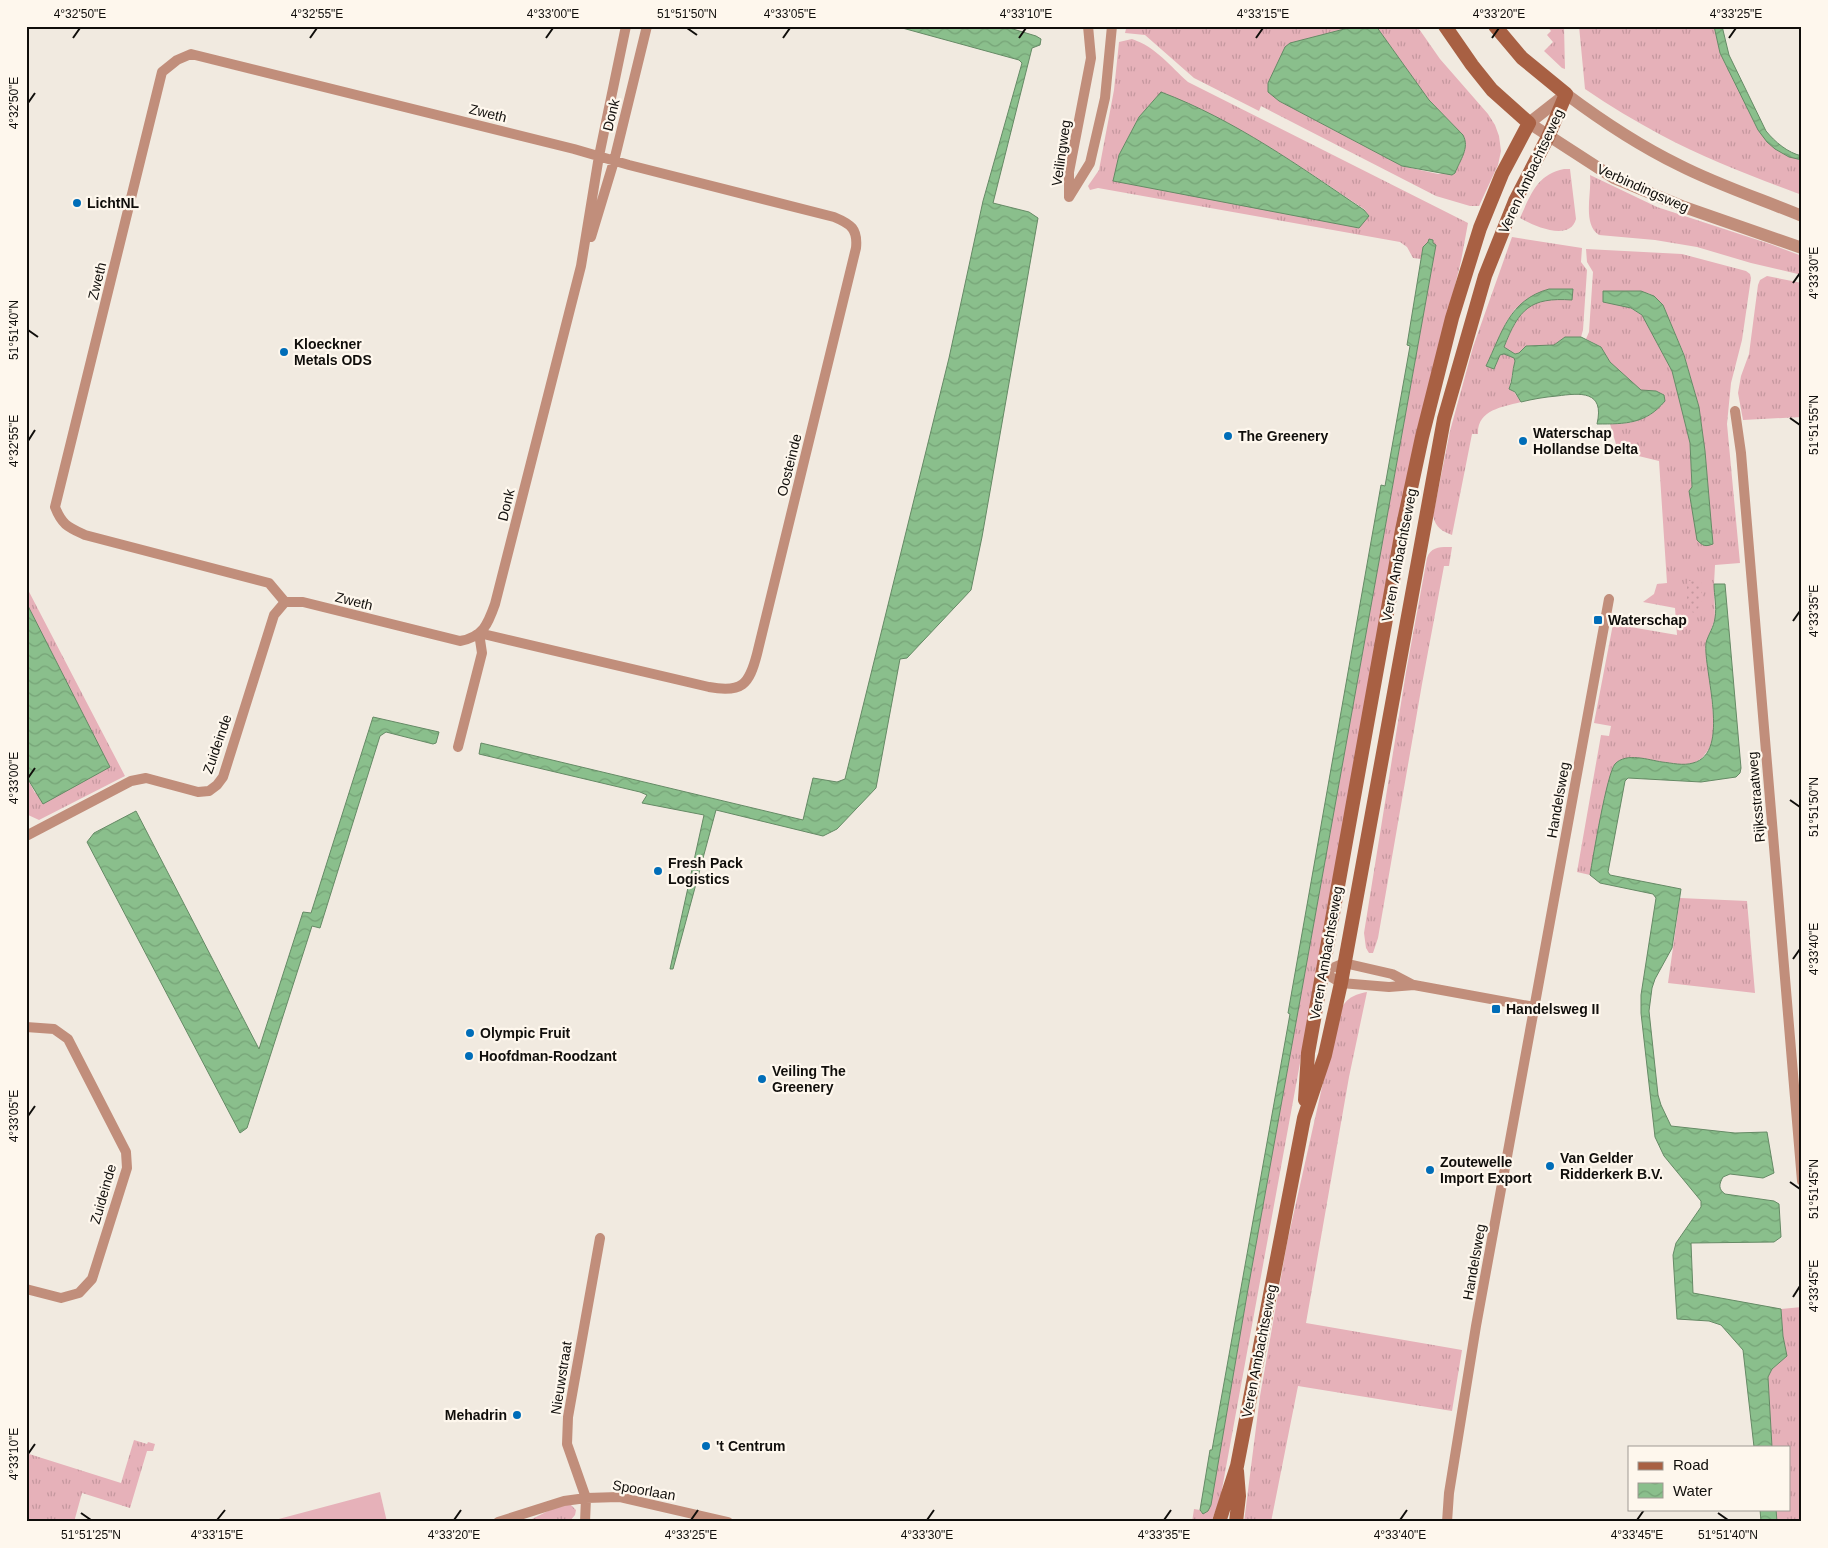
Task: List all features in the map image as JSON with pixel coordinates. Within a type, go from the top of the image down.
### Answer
[{"type":"main road","name":"Verbindingsweg","points":[[1445,26],[1492,90],[1529,123]]},
{"type":"main road","points":[[1495,26],[1522,58],[1566,94]]},
{"type":"main road","name":"Veren Ambachtseweg","points":[[1304,1118],[1325,1055],[1340,983],[1444,419],[1485,276],[1515,201],[1548,137],[1566,94]]},
{"type":"main road","name":"Veren Ambachtseweg","points":[[1219,1522],[1237,1466],[1304,1118],[1308,1053],[1399,550],[1422,437],[1452,318],[1480,228],[1502,174],[1529,123]]},
{"type":"main road","name":"Veren Ambachtseweg","points":[[1236,1522],[1239,1496],[1237,1466]]},
{"type":"street","name":"Donk","points":[[581,266],[599,156],[626,26]]},
{"type":"street","name":"Donk","points":[[479,633],[489,623],[495,604],[581,266],[599,214],[614,161],[647,26]]},
{"type":"street","name":"Veilingweg","points":[[1088,26],[1091,58],[1069,172],[1068,197],[1090,163],[1105,98],[1112,26]]},
{"type":"street","name":"Zweth","points":[[479,633],[471,639],[460,642],[303,602],[285,602],[269,583],[85,534],[70,528],[61,521],[55,507],[162,72],[177,60],[191,54],[614,161]]},
{"type":"street","name":"Veren Ambachtseweg","points":[[1529,123],[1566,94]]},
{"type":"street","points":[[1566,94],[1595,116],[1636,142],[1680,166],[1802,216]]},
{"type":"street","name":"Verbindingsweg","points":[[1529,123],[1614,178],[1684,208],[1802,248]]},
{"type":"street","name":"Oosteinde","points":[[479,633],[726,690],[738,688],[747,680],[753,668],[856,248],[857,236],[848,223],[834,217],[614,161]]},
{"type":"street","name":"Rijksstraatweg","points":[[1735,411],[1741,453],[1802,1181]]},
{"type":"street","name":"Handelsweg","points":[[1447,1522],[1449,1493],[1476,1326],[1609,599]]},
{"type":"street","name":"Zuideinde","points":[[26,836],[131,780],[146,778],[198,792],[209,791],[217,785],[223,777],[274,615],[285,602]]},
{"type":"street","points":[[458,747],[482,653],[479,633]]},
{"type":"street","points":[[1323,972],[1344,963],[1392,974],[1414,986]]},
{"type":"street","points":[[1323,972],[1340,983],[1390,987],[1414,986],[1534,1007]]},
{"type":"street","name":"Zuideinde","points":[[26,1027],[54,1029],[68,1039],[126,1152],[127,1168],[92,1279],[80,1293],[61,1298],[26,1289]]},
{"type":"street","name":"Nieuwstraat","points":[[585,1522],[586,1498],[567,1444],[568,1417],[600,1238]]},
{"type":"street","name":"Spoorlaan","points":[[498,1522],[564,1501],[619,1497],[728,1522]]},
{"type":"green space","points":[[1128,26],[1356,26],[1325,35],[1268,92],[1279,101],[1402,166],[1452,175],[1462,159],[1465,149],[1463,135],[1429,100],[1376,26],[1417,26],[1440,59],[1488,114],[1495,125],[1501,151],[1498,165],[1479,206],[1470,206],[1436,196],[1261,106],[1259,111],[1194,78],[1145,35],[1125,33]]},
{"type":"green space","points":[[1547,26],[1564,26],[1565,69],[1544,51],[1553,42],[1547,35],[1551,31]]},
{"type":"green space","points":[[1579,26],[1714,26],[1720,53],[1758,130],[1799,160],[1802,160],[1802,195],[1678,144],[1632,119],[1585,89]]},
{"type":"green space","points":[[1132,39],[1141,42],[1188,82],[1468,223],[1461,261],[1406,484],[1220,1500],[1211,1522],[1192,1522],[1194,1509],[1200,1510],[1201,1513],[1211,1505],[1248,1289],[1436,245],[1428,242],[1423,247],[1421,259],[1413,258],[1407,247],[1400,242],[1098,188],[1090,190],[1088,186],[1099,170],[1114,90],[1119,42]],"holes":[[[1161,93],[1215,116],[1266,145],[1364,209],[1369,216],[1365,220],[1119,155],[1139,117]]]},
{"type":"green space","points":[[1564,169],[1570,169],[1576,219],[1572,226],[1567,230],[1551,230],[1520,218],[1531,194],[1541,181],[1547,176]]},
{"type":"green space","points":[[1590,175],[1657,207],[1802,256],[1802,275],[1751,263],[1697,247],[1655,240],[1599,235],[1594,230],[1589,216]]},
{"type":"green space","points":[[1512,237],[1582,248],[1581,262],[1587,270],[1583,330],[1581,337],[1565,337],[1554,345],[1526,346],[1519,353],[1515,354],[1504,347],[1521,314],[1533,304],[1542,300],[1558,298],[1572,289],[1550,289],[1515,309],[1507,321],[1486,366],[1494,369],[1500,355],[1504,354],[1514,358],[1509,389],[1514,392],[1521,402],[1492,411],[1482,420],[1478,434],[1472,434],[1452,535],[1440,528],[1433,516],[1450,431],[1473,347]]},
{"type":"green space","points":[[1586,249],[1682,254],[1746,271],[1750,274],[1751,278],[1742,340],[1731,383],[1727,424],[1740,563],[1715,565],[1715,619],[1706,643],[1714,724],[1713,740],[1702,758],[1694,763],[1683,765],[1633,758],[1612,768],[1590,875],[1577,872],[1601,735],[1609,736],[1611,726],[1594,723],[1613,624],[1677,635],[1675,608],[1643,602],[1654,594],[1657,584],[1667,583],[1659,461],[1618,451],[1610,424],[1634,422],[1647,417],[1665,401],[1664,395],[1656,391],[1641,391],[1610,362],[1601,347],[1586,339],[1589,332],[1593,272],[1587,262]],"holes":[[[1648,293],[1663,305],[1684,354],[1699,407],[1713,544],[1692,488],[1690,443],[1672,371],[1642,315],[1630,308]]]},
{"type":"green space","points":[[1767,276],[1802,283],[1802,417],[1743,420],[1738,393],[1741,376],[1749,354],[1758,285],[1760,280]]},
{"type":"green space","points":[[1452,547],[1449,566],[1444,566],[1378,938],[1373,953],[1369,953],[1366,948],[1364,933],[1406,672],[1427,558],[1434,549]]},
{"type":"green space","points":[[1687,581],[1701,581],[1701,603],[1693,613],[1687,600]]},
{"type":"green space","points":[[26,586],[125,776],[39,820],[26,814],[26,776],[35,793],[109,767],[26,602]]},
{"type":"green space","points":[[1680,898],[1747,901],[1755,993],[1668,983]]},
{"type":"green space","points":[[1367,992],[1349,1077],[1306,1323],[1462,1350],[1452,1411],[1298,1386],[1271,1522],[1244,1522],[1260,1396],[1287,1243],[1338,1016],[1349,999]]},
{"type":"green space","points":[[1802,1307],[1802,1522],[1777,1522],[1776,1510],[1790,1510],[1790,1446],[1772,1446],[1768,1377],[1772,1369],[1787,1356],[1781,1309]]},
{"type":"green space","points":[[134,1440],[155,1444],[153,1451],[147,1451],[130,1508],[82,1493],[74,1522],[26,1522],[26,1453],[121,1483]]},
{"type":"green space","points":[[380,1492],[387,1522],[276,1522],[275,1520]]},
{"type":"green space","points":[[570,1504],[576,1510],[575,1515],[569,1522],[526,1522],[552,1509]]},
{"type":"water","points":[[895,26],[1003,26],[1041,39],[1040,45],[1032,48],[993,203],[1029,212],[1038,218],[971,590],[907,658],[900,659],[876,788],[837,829],[823,836],[716,810],[673,969],[670,969],[704,815],[642,803],[647,795],[640,792],[479,754],[481,743],[803,820],[813,778],[837,782],[845,779],[949,358],[983,201],[1022,63],[1019,60]]},
{"type":"water","points":[[1356,26],[1376,26],[1429,100],[1463,135],[1465,149],[1455,173],[1452,175],[1402,166],[1279,101],[1268,92],[1268,83],[1285,47],[1290,43]]},
{"type":"water","points":[[1714,26],[1722,26],[1729,55],[1766,131],[1782,146],[1802,156],[1802,160],[1789,157],[1775,149],[1758,130],[1720,53]]},
{"type":"water","points":[[1161,92],[1188,103],[1241,130],[1315,177],[1364,210],[1369,216],[1359,228],[1113,181],[1119,155],[1139,117]]},
{"type":"water","points":[[1429,239],[1433,240],[1433,243],[1436,245],[1248,1289],[1211,1505],[1208,1511],[1203,1514],[1200,1510],[1210,1450],[1212,1450],[1290,1014],[1288,1013],[1381,485],[1385,486],[1410,346],[1407,345],[1423,247]]},
{"type":"water","points":[[1549,289],[1573,289],[1572,300],[1546,301],[1528,308],[1515,323],[1504,347],[1515,354],[1519,353],[1526,346],[1554,345],[1565,337],[1581,337],[1601,347],[1610,362],[1641,390],[1656,391],[1664,395],[1665,401],[1658,409],[1635,421],[1617,424],[1597,424],[1599,413],[1597,405],[1594,399],[1589,396],[1574,394],[1521,402],[1515,392],[1509,389],[1514,358],[1504,354],[1500,355],[1494,369],[1486,366],[1502,330],[1516,309],[1535,294]]},
{"type":"water","points":[[1603,291],[1641,291],[1654,296],[1663,305],[1684,355],[1699,407],[1713,544],[1704,545],[1697,540],[1689,491],[1692,487],[1690,443],[1672,371],[1642,315],[1631,308],[1603,302]]},
{"type":"water","points":[[1714,584],[1725,584],[1740,773],[1736,777],[1701,782],[1628,778],[1625,781],[1608,872],[1610,875],[1681,889],[1672,948],[1655,979],[1649,1011],[1658,1095],[1671,1126],[1735,1133],[1767,1132],[1774,1173],[1763,1178],[1730,1174],[1723,1177],[1720,1186],[1725,1194],[1774,1201],[1779,1204],[1781,1237],[1774,1242],[1691,1243],[1693,1293],[1781,1309],[1787,1356],[1772,1369],[1768,1377],[1772,1446],[1754,1446],[1743,1350],[1721,1325],[1709,1321],[1677,1319],[1673,1255],[1676,1243],[1701,1207],[1701,1201],[1664,1156],[1655,1137],[1641,1013],[1641,995],[1656,898],[1653,894],[1600,883],[1590,875],[1604,798],[1615,764],[1625,758],[1631,758],[1689,764],[1705,756],[1711,744],[1713,709],[1706,643],[1715,618]]},
{"type":"water","points":[[26,602],[110,767],[43,804],[26,776]]},
{"type":"water","points":[[373,717],[439,732],[436,743],[433,744],[386,732],[380,736],[320,928],[312,926],[247,1128],[240,1133],[87,842],[94,833],[136,811],[259,1049],[303,912],[311,913]]},
{"type":"water","points":[[1760,1510],[1776,1510],[1777,1522],[1761,1522]]},
{"type":"place","name":"LichtNL","points":[[77,203]]},
{"type":"place","name":"Kloeckner Metals ODS","points":[[284,352]]},
{"type":"place","name":"The Greenery","points":[[1228,436]]},
{"type":"place","name":"Waterschap Hollandse Delta","points":[[1523,441]]},
{"type":"place","name":"Waterschap","points":[[1598,620]]},
{"type":"place","name":"Fresh Pack Logistics","points":[[658,871]]},
{"type":"place","name":"Handelsweg II","points":[[1496,1009]]},
{"type":"place","name":"Olympic Fruit","points":[[470,1033]]},
{"type":"place","name":"Hoofdman-Roodzant","points":[[469,1056]]},
{"type":"place","name":"Veiling The Greenery","points":[[762,1079]]},
{"type":"place","name":"Van Gelder Ridderkerk B.V.","points":[[1550,1166]]},
{"type":"place","name":"Zoutewelle Import Export","points":[[1430,1170]]},
{"type":"place","name":"Mehadrin","points":[[517,1415]]},
{"type":"place","name":"'t Centrum","points":[[706,1446]]}]
